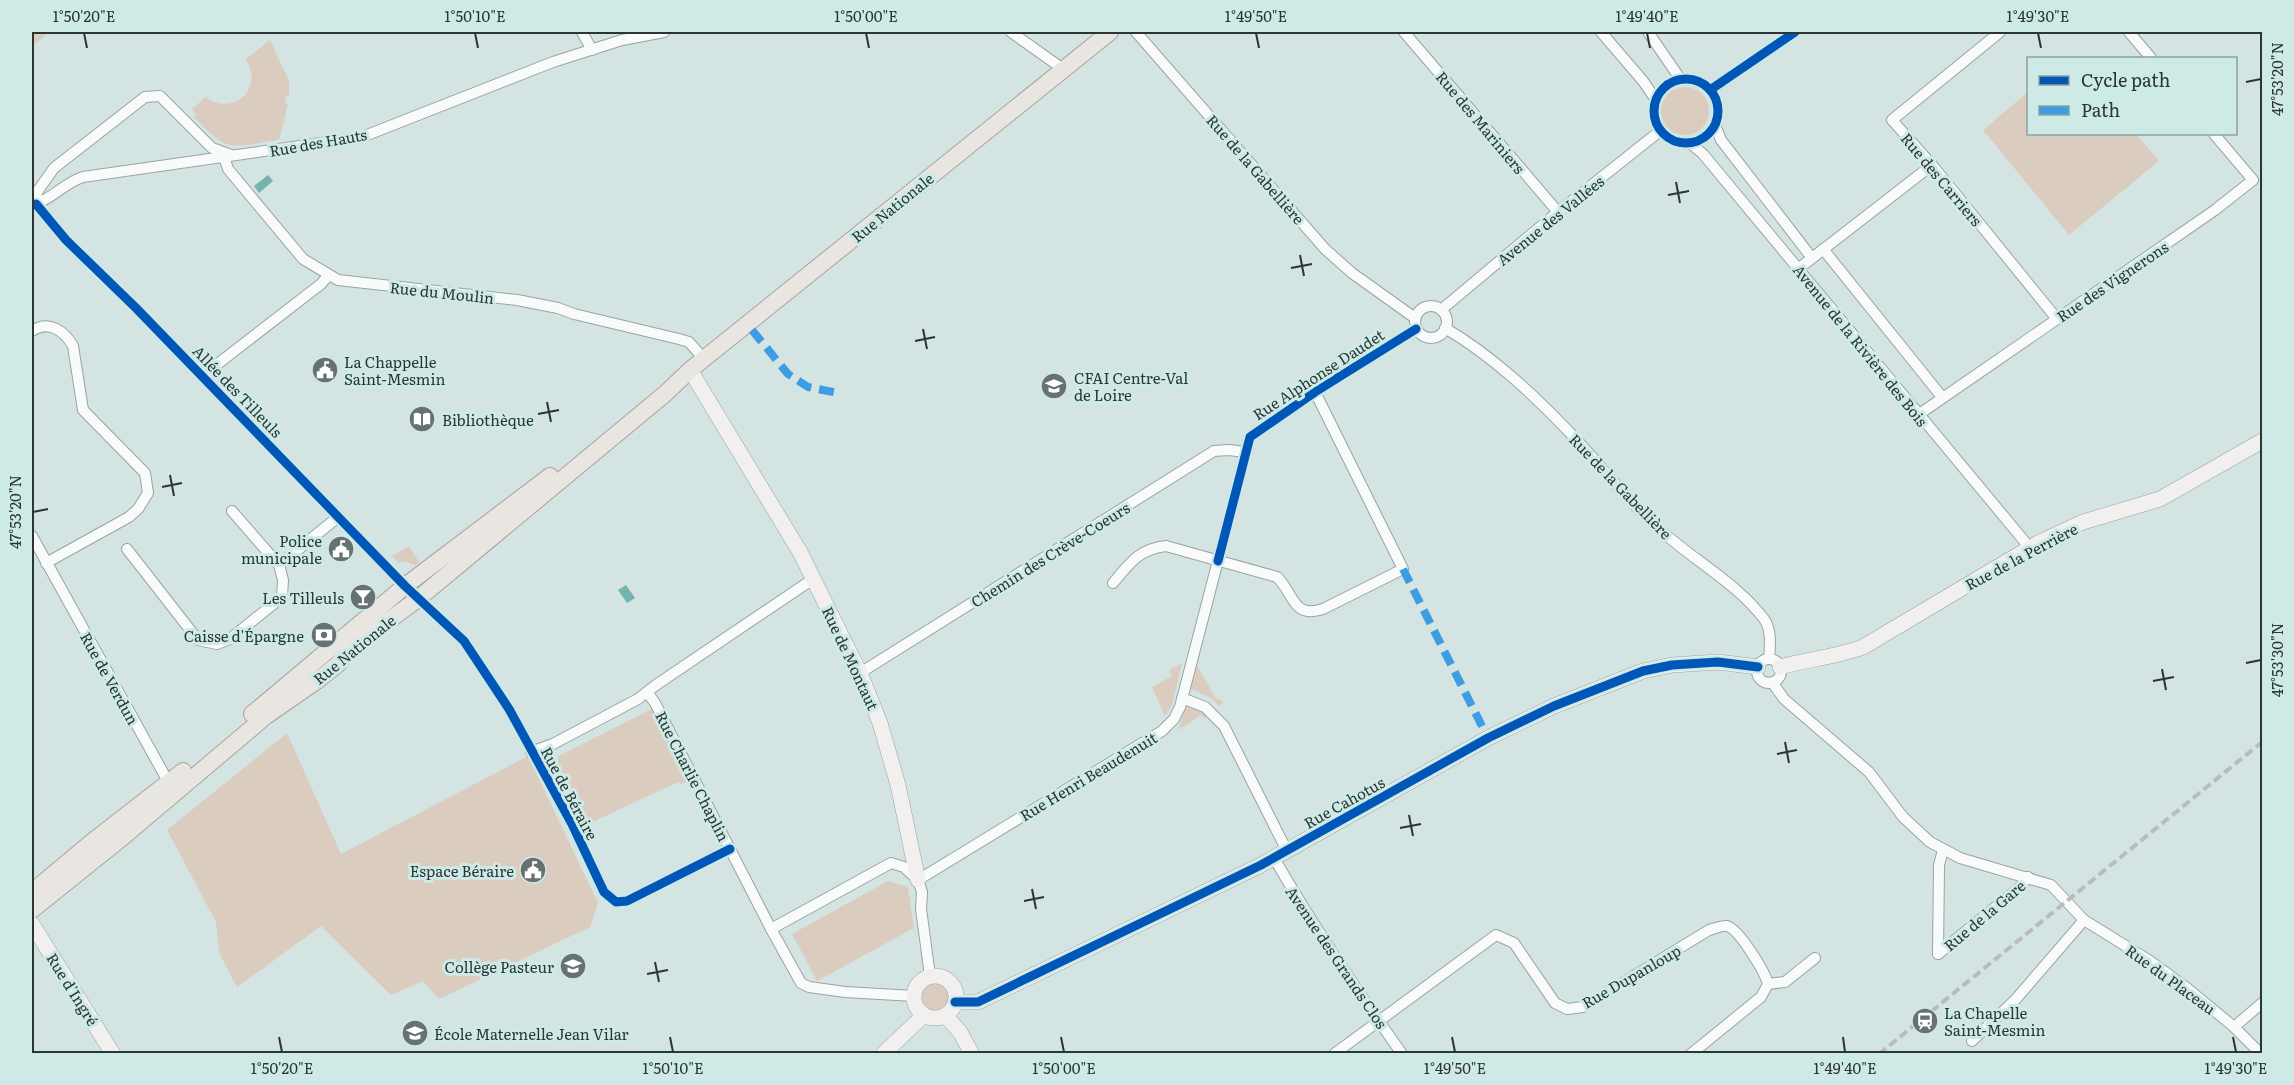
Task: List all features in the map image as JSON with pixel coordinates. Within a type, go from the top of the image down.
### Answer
[{"type":"main road","name":"Rue Nationale","points":[[172,786],[337,665],[353,647],[419,598],[666,393],[673,384],[704,358],[1110,32]]},
{"type":"main road","name":"Rue Nationale","points":[[32,907],[123,837],[172,786],[405,586],[662,389],[673,384]]},
{"type":"street","points":[[582,32],[592,50]]},
{"type":"street","name":"Rue des Hauts","points":[[34,204],[49,199],[74,180],[84,177],[362,137],[553,62],[661,32]]},
{"type":"street","points":[[1011,32],[1063,69]]},
{"type":"street","name":"Rue de la Gabellière","points":[[1136,32],[1325,249],[1415,324]]},
{"type":"street","name":"Rue des Mariniers","points":[[1404,32],[1558,212]]},
{"type":"street","points":[[1601,32],[1643,81],[1656,100]]},
{"type":"street","points":[[1648,32],[1681,80]]},
{"type":"street","points":[[1660,131],[1654,110],[1656,100],[1666,86],[1681,80],[1701,83],[1710,90],[1795,32]]},
{"type":"street","name":"Rue des Carriers","points":[[2000,32],[1892,120],[1932,165],[2057,319]]},
{"type":"street","points":[[2129,32],[2150,57]]},
{"type":"street","name":"Avenue de la Rivière des Bois","points":[[1710,90],[1717,106],[1715,125],[1721,140],[1812,258]]},
{"type":"street","points":[[34,204],[37,192],[54,168],[145,97],[160,96],[197,135],[212,148],[227,156]]},
{"type":"street","points":[[1690,143],[1709,134],[1715,125]]},
{"type":"street","name":"Avenue des Vallées","points":[[1441,310],[1558,212],[1660,131]]},
{"type":"street","name":"Avenue de la Rivière des Bois","points":[[1660,131],[1673,141],[1690,143],[1703,154],[2030,548]]},
{"type":"street","points":[[195,161],[201,150],[197,135]]},
{"type":"street","name":"Rue des Vignerons","points":[[1918,415],[2215,210],[2253,180],[2215,135]]},
{"type":"street","name":"Rue du Moulin","points":[[227,156],[228,169],[303,259],[328,276],[338,280],[517,300],[558,308],[689,342],[704,358]]},
{"type":"street","points":[[1798,269],[1932,165]]},
{"type":"street","name":"Allée des Tilleuls","points":[[34,204],[66,240],[419,598]]},
{"type":"street","name":"Avenue de la Rivière des Bois","points":[[1823,249],[1942,397]]},
{"type":"street","points":[[202,376],[321,284],[328,276]]},
{"type":"street","points":[[1430,306],[1441,310],[1446,320],[1445,328],[1438,336],[1431,338],[1419,333],[1415,324],[1419,310],[1430,306]]},
{"type":"street","name":"Rue Alphonse Daudet","points":[[1245,452],[1250,437],[1258,430],[1415,324]]},
{"type":"street","points":[[32,331],[46,325],[55,328],[74,346],[83,410],[145,473],[148,493],[138,509],[129,517],[46,563]]},
{"type":"street","name":"Rue de la Gabellière","points":[[1445,328],[1478,349],[1515,379],[1575,438],[1657,527],[1734,589],[1756,611],[1766,622],[1770,639],[1769,664]]},
{"type":"street","name":"Rue de Montaut","points":[[690,370],[800,552],[860,673],[880,723],[898,785],[922,892],[921,909],[930,976]]},
{"type":"street","points":[[1113,583],[1132,560],[1151,548],[1167,546],[1276,577],[1282,582],[1293,602],[1302,610],[1312,613],[1403,569],[1315,393]]},
{"type":"street","name":"Rue de la Perrière","points":[[1769,664],[1841,655],[1863,647],[2030,548],[2083,522],[2160,499],[2262,441]]},
{"type":"street","name":"Chemin des Crève-Coeurs","points":[[860,673],[1214,451],[1245,452]]},
{"type":"street","name":"Rue Henri Beaudenuit","points":[[918,880],[1162,731],[1174,719],[1182,698],[1245,452]]},
{"type":"street","points":[[127,549],[198,640],[217,644],[230,639],[282,597],[283,580],[279,565],[232,511]]},
{"type":"street","points":[[279,565],[338,517]]},
{"type":"street","name":"Rue de Verdun","points":[[32,536],[172,786]]},
{"type":"street","name":"Rue de Béraire","points":[[531,752],[553,744],[638,699],[813,579]]},
{"type":"street","name":"Rue de Béraire","points":[[419,598],[464,641],[509,710],[572,824],[604,892],[616,903],[636,898],[730,849]]},
{"type":"street","name":"Rue Cahotus","points":[[956,1002],[978,1002],[1280,854],[1488,738],[1554,706],[1643,671],[1687,663],[1769,664]]},
{"type":"street","points":[[1772,682],[1779,677],[1769,664],[1757,673],[1761,680],[1772,682],[1784,699],[1869,772],[1888,799],[1920,833],[1943,850],[2028,878]]},
{"type":"street","name":"Rue Charlie Chaplin","points":[[647,692],[655,703],[796,977],[809,987],[845,992],[914,996]]},
{"type":"street","name":"Avenue des Grands Clos","points":[[1182,698],[1205,707],[1224,726],[1280,854],[1288,885],[1341,969],[1402,1053]]},
{"type":"street","name":"Rue de la Gare","points":[[1943,850],[1939,865],[1938,954],[2019,888],[2028,878]]},
{"type":"street","points":[[771,929],[891,863],[904,867],[918,880]]},
{"type":"street","name":"Rue du Placeau","points":[[2028,878],[2051,885],[2084,920],[2150,961],[2212,1007],[2261,1053]]},
{"type":"street","name":"Rue d'Ingré","points":[[32,907],[113,1053]]},
{"type":"street","points":[[1972,1041],[2016,999],[2084,920]]},
{"type":"street","name":"Rue Dupanloup","points":[[1379,1021],[1496,935],[1514,943],[1555,1003],[1567,1009],[1583,1007],[1708,930],[1725,925],[1735,929],[1766,975],[1768,984]]},
{"type":"street","points":[[1691,1053],[1761,997],[1768,984],[1785,982],[1815,958]]},
{"type":"street","points":[[930,976],[941,976],[955,989],[956,1002],[950,1012],[934,1018],[924,1015],[916,1007],[914,996],[918,984],[930,976]]},
{"type":"street","points":[[2234,1027],[2262,1003]]},
{"type":"street","points":[[883,1053],[924,1015]]},
{"type":"street","points":[[945,1015],[960,1032],[972,1053]]},
{"type":"street","points":[[1334,1053],[1379,1021]]},
{"type":"shaded area","points":[[32,32],[49,32],[32,47]]},
{"type":"shaded area","points":[[270,40],[289,81],[289,96],[286,96],[285,103],[288,104],[280,137],[277,140],[239,146],[223,142],[194,117],[196,115],[192,109],[206,97],[214,102],[230,104],[244,96],[251,82],[251,72],[246,59]]},
{"type":"shaded area","points":[[1680,87],[1690,87],[1702,94],[1709,106],[1709,116],[1702,128],[1690,135],[1680,135],[1665,124],[1661,116],[1661,106],[1672,91]]},
{"type":"shaded area","points":[[2027,93],[2027,135],[2137,135],[2159,161],[2069,235],[1983,130]]},
{"type":"shaded area","points":[[409,546],[419,562],[415,565],[405,561],[398,563],[392,556]]},
{"type":"shaded area","points":[[1182,663],[1172,705],[1165,716],[1152,687],[1172,676],[1169,670]]},
{"type":"shaded area","points":[[1197,665],[1217,700],[1221,699],[1223,704],[1219,706],[1211,698],[1191,689]]},
{"type":"shaded area","points":[[1187,703],[1199,709],[1207,717],[1204,718],[1201,715],[1178,730]]},
{"type":"shaded area","points":[[652,709],[689,781],[681,784],[678,782],[586,825],[577,801],[556,765],[559,756]]},
{"type":"shaded area","points":[[287,733],[341,854],[528,756],[598,903],[590,927],[439,999],[423,981],[391,995],[321,926],[237,987],[219,953],[216,922],[167,830]]},
{"type":"shaded area","points":[[888,881],[908,887],[914,928],[817,981],[792,934]]},
{"type":"shaded area","points":[[934,981],[945,985],[949,996],[945,1007],[934,1011],[923,1007],[919,996],[923,985]]},
{"type":"water","points":[[268,175],[273,181],[259,193],[254,186]]},
{"type":"water","points":[[626,585],[635,598],[627,603],[618,590]]},
{"type":"railway","points":[[1879,1054],[2262,742]]},
{"type":"marked path","points":[[752,330],[788,374],[808,387],[838,393]]},
{"type":"marked path","points":[[1403,569],[1488,738]]},
{"type":"cycle path","points":[[1710,90],[1795,32]]},
{"type":"cycle path","points":[[1686,79],[1704,85],[1712,93],[1718,111],[1712,129],[1704,137],[1686,143],[1668,137],[1660,129],[1654,111],[1660,93],[1668,85],[1686,79]]},
{"type":"cycle path","points":[[36,204],[66,240],[136,308],[405,586],[464,641],[509,709],[572,824],[604,892],[616,902],[627,901],[730,849]]},
{"type":"cycle path","points":[[1218,561],[1250,437],[1315,392],[1416,329]]},
{"type":"cycle path","points":[[955,1002],[978,1002],[1261,865],[1488,738],[1554,706],[1643,671],[1672,665],[1718,662],[1758,667]]},
{"type":"place","name":"La Chappelle Saint-Mesmin","points":[[325,370]]},
{"type":"place","name":"CFAI Centre-Val de Loire","points":[[1054,386]]},
{"type":"place","name":"Bibliothèque","points":[[422,419]]},
{"type":"place","name":"Police municipale","points":[[341,549]]},
{"type":"place","name":"Les Tilleuls","points":[[363,597]]},
{"type":"place","name":"Caisse d'Épargne","points":[[324,635]]},
{"type":"place","name":"Espace Béraire","points":[[533,870]]},
{"type":"place","name":"Collège Pasteur","points":[[573,966]]},
{"type":"place","name":"La Chapelle Saint-Mesmin","points":[[1925,1021]]},
{"type":"place","name":"École Maternelle Jean Vilar","points":[[415,1033]]}]
